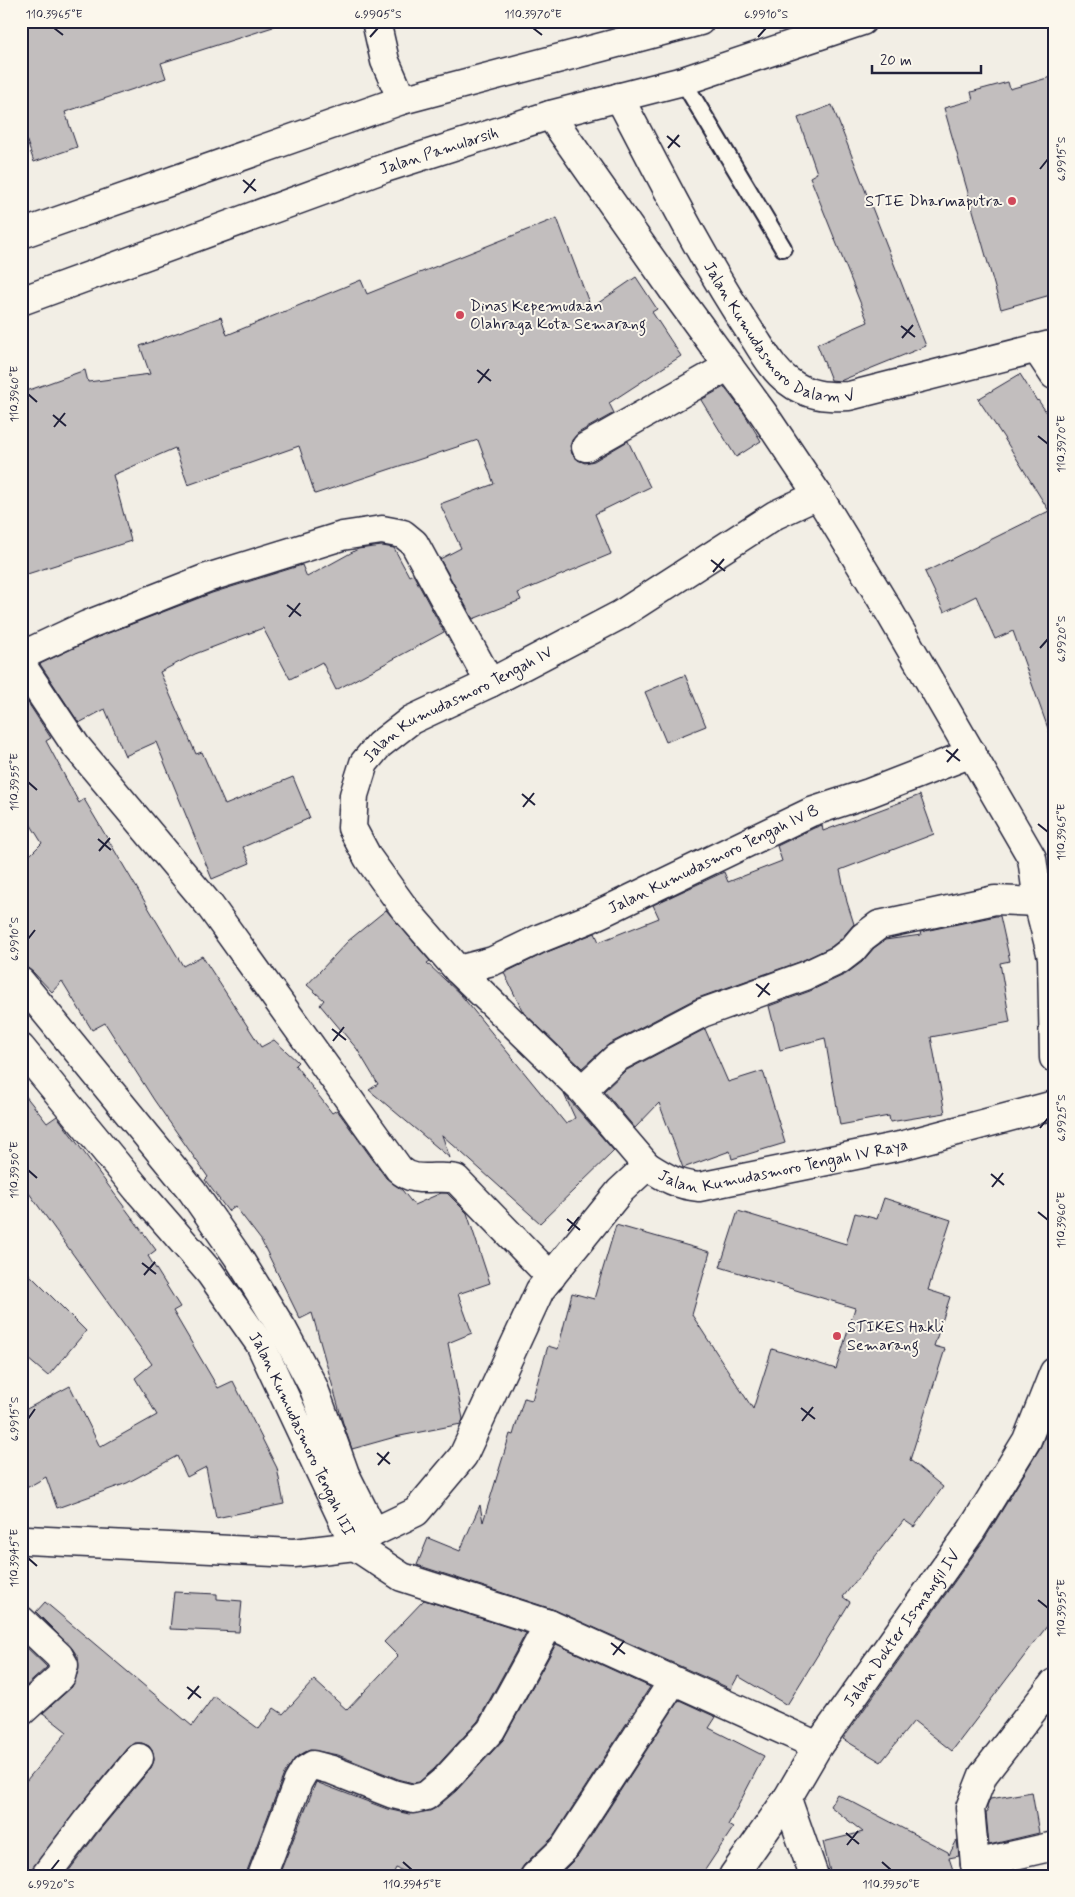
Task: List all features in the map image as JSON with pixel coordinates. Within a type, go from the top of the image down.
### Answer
[{"type":"main road","points":[[376,21],[385,62],[402,100]]},
{"type":"main road","points":[[21,234],[402,100],[700,21]]},
{"type":"main road","name":"Jalan Pamularsih","points":[[21,301],[385,168],[550,115],[682,80],[862,21]]},
{"type":"main road","name":"Jalan Kumudasmoro Dalam V","points":[[619,97],[709,265],[737,312],[778,372],[797,388],[820,396],[849,396],[1045,346],[1054,375]]},
{"type":"main road","points":[[550,115],[673,290],[764,413],[818,495],[972,753],[1043,857],[1038,902],[1053,957],[1054,1058]]},
{"type":"main road","points":[[586,447],[729,366]]},
{"type":"main road","name":"Jalan Kumudasmoro Tengah IV","points":[[647,1166],[582,1090],[458,970],[404,908],[368,858],[352,828],[354,796],[364,763],[379,745],[411,720],[490,683],[620,615],[775,515],[818,495]]},
{"type":"main road","points":[[21,656],[87,625],[207,578],[342,536],[382,530],[403,534],[414,543],[490,683]]},
{"type":"main road","points":[[21,664],[76,746],[210,906],[399,1169],[410,1177],[449,1177],[456,1179],[551,1277]]},
{"type":"main road","name":"Jalan Kumudasmoro Tengah IV B","points":[[458,970],[493,961],[541,938],[591,918],[811,812],[869,793],[972,753]]},
{"type":"main road","points":[[582,1090],[616,1058],[702,1012],[805,976],[839,960],[852,950],[863,937],[879,925],[994,900],[1038,902]]},
{"type":"main road","points":[[21,982],[192,1191],[238,1258],[282,1330],[313,1386],[345,1474],[364,1539]]},
{"type":"main road","name":"Jalan Kumudasmoro Tengah III","points":[[21,1048],[210,1273],[260,1344],[364,1539],[402,1577],[549,1624],[818,1746]]},
{"type":"main road","name":"Jalan Kumudasmoro Tengah IV Raya","points":[[27,1540],[294,1553],[364,1539],[416,1512],[463,1456],[540,1290],[620,1191],[647,1166],[668,1180],[683,1186],[698,1187],[900,1146],[1054,1105]]},
{"type":"main road","points":[[101,1145],[134,1122]]},
{"type":"main road","points":[[210,1273],[238,1258]]},
{"type":"main road","points":[[260,1344],[282,1330]]},
{"type":"main road","name":"Jalan Dokter Ismangil IV","points":[[733,1876],[788,1799],[818,1746],[971,1531],[1027,1440],[1054,1372]]},
{"type":"main road","points":[[21,1620],[59,1656],[64,1665],[61,1676],[21,1712]]},
{"type":"main road","points":[[262,1876],[298,1782],[305,1770],[312,1765],[332,1770],[393,1794],[413,1799],[426,1796],[445,1780],[491,1730],[549,1624]]},
{"type":"main road","points":[[535,1876],[565,1847],[674,1682]]},
{"type":"main road","points":[[1054,1683],[983,1775],[970,1808],[976,1870],[1054,1846]]},
{"type":"main road","points":[[45,1876],[86,1822],[139,1758]]},
{"type":"main road","points":[[788,1799],[814,1876]]},
{"type":"lane","points":[[682,80],[783,248]]},
{"type":"building","points":[[21,21],[272,21],[273,27],[161,63],[166,78],[65,112],[77,147],[34,162],[21,124]]},
{"type":"building","name":"STIE Dharmaputra","points":[[1054,76],[1054,294],[1001,309],[944,108],[973,100],[971,92],[1008,82],[1010,89]]},
{"type":"building","points":[[832,105],[926,346],[840,381],[831,380],[817,344],[868,322],[810,177],[817,173],[798,118]]},
{"type":"building","points":[[557,218],[591,308],[636,277],[657,309],[652,312],[681,356],[609,403],[614,413],[578,433],[572,440],[570,446],[572,454],[578,460],[585,463],[594,461],[628,441],[650,487],[595,514],[611,554],[518,593],[521,600],[473,619],[440,559],[461,548],[440,504],[494,484],[478,440],[315,494],[299,446],[188,485],[175,448],[113,475],[131,541],[21,576],[21,393],[85,370],[88,382],[150,374],[140,346],[221,317],[227,335],[361,280],[367,294]]},
{"type":"building","points":[[1020,374],[1054,423],[1054,733],[1050,734],[1013,631],[995,639],[976,596],[944,612],[925,572],[1049,511],[978,399]]},
{"type":"building","points":[[724,387],[744,413],[761,441],[736,457],[701,400]]},
{"type":"building","points":[[382,546],[394,548],[409,576],[413,574],[444,632],[336,690],[322,662],[290,679],[263,628],[195,654],[160,672],[196,754],[202,752],[225,805],[293,777],[310,818],[243,847],[250,863],[212,879],[156,742],[125,756],[105,709],[79,723],[40,664],[93,639],[212,593],[302,565],[307,577],[358,549]]},
{"type":"building","points":[[685,675],[706,726],[666,742],[645,692]]},
{"type":"building","points":[[21,692],[51,738],[46,741],[79,803],[84,799],[183,966],[202,956],[261,1047],[274,1040],[298,1062],[295,1065],[332,1113],[337,1110],[386,1178],[402,1190],[414,1205],[441,1193],[447,1193],[467,1213],[490,1283],[458,1294],[472,1333],[448,1343],[463,1419],[461,1424],[395,1437],[352,1449],[312,1313],[300,1319],[261,1240],[235,1206],[228,1211],[205,1180],[208,1177],[154,1100],[105,1023],[92,1030],[62,981],[52,992],[33,972],[21,963],[21,864],[42,843],[21,809]]},
{"type":"building","points":[[920,795],[934,834],[840,870],[854,924],[841,939],[831,947],[799,962],[695,999],[609,1044],[582,1068],[523,1012],[504,973],[547,952],[595,933],[599,942],[659,918],[653,905],[724,872],[728,882],[782,861],[777,846],[814,828],[822,825],[823,831]]},
{"type":"building","points":[[386,910],[430,961],[427,963],[461,995],[566,1124],[575,1118],[564,1094],[614,1151],[540,1223],[442,1135],[450,1158],[369,1090],[378,1084],[357,1049],[320,1005],[324,1000],[307,985],[348,941]]},
{"type":"building","points":[[1000,916],[1010,961],[1000,963],[1010,1022],[931,1037],[945,1113],[890,1122],[889,1116],[840,1125],[825,1038],[780,1050],[769,1006],[810,991],[846,974],[885,940],[921,935],[920,932]]},
{"type":"building","points":[[705,1029],[728,1082],[763,1071],[785,1143],[732,1159],[730,1151],[683,1168],[659,1103],[635,1128],[604,1091],[625,1071]]},
{"type":"building","points":[[21,1090],[47,1123],[57,1116],[156,1250],[148,1256],[180,1307],[173,1311],[218,1388],[233,1381],[277,1468],[284,1504],[216,1518],[206,1467],[187,1477],[177,1456],[127,1483],[57,1508],[46,1477],[21,1491],[21,1412],[70,1386],[100,1447],[157,1415],[135,1378],[152,1364],[21,1182]]},
{"type":"building","points":[[884,1198],[951,1220],[928,1290],[950,1297],[934,1346],[945,1349],[910,1460],[943,1487],[914,1527],[904,1520],[843,1597],[850,1602],[787,1705],[738,1676],[731,1689],[555,1610],[417,1565],[428,1538],[460,1551],[480,1505],[483,1522],[510,1434],[513,1435],[524,1398],[532,1400],[548,1346],[558,1349],[572,1293],[594,1299],[616,1225],[710,1252],[692,1315],[753,1409],[772,1349],[836,1369],[855,1308],[720,1267],[738,1211],[846,1244],[855,1213],[877,1219]]},
{"type":"building","points":[[21,1266],[86,1331],[48,1376],[21,1353]]},
{"type":"building","points":[[1054,1424],[1054,1617],[952,1751],[914,1721],[881,1762],[843,1739],[984,1540],[1040,1448],[1047,1432]]},
{"type":"building","points":[[174,1592],[217,1594],[217,1599],[242,1601],[239,1632],[170,1629]]},
{"type":"building","points":[[424,1600],[526,1633],[478,1721],[434,1769],[419,1782],[413,1783],[398,1779],[338,1755],[310,1750],[296,1757],[284,1774],[244,1876],[65,1876],[98,1832],[151,1768],[154,1760],[153,1752],[149,1746],[142,1743],[134,1743],[127,1748],[74,1813],[33,1867],[30,1876],[21,1876],[21,1787],[67,1732],[43,1713],[72,1687],[79,1669],[78,1657],[72,1648],[36,1612],[45,1602],[192,1726],[214,1696],[259,1729],[274,1708],[283,1714],[314,1680],[347,1710],[398,1656],[384,1642]]},
{"type":"building","points":[[21,1642],[47,1667],[21,1691]]},
{"type":"building","points":[[556,1644],[650,1687],[553,1837],[524,1865],[520,1871],[520,1876],[416,1876],[396,1868],[392,1876],[295,1876],[281,1870],[316,1782],[387,1809],[409,1814],[430,1811],[436,1808],[456,1791],[503,1740]]},
{"type":"building","points":[[679,1700],[716,1717],[709,1728],[764,1756],[728,1825],[733,1828],[701,1876],[558,1876],[578,1856]]},
{"type":"building","points":[[1032,1792],[1039,1833],[989,1845],[986,1813],[988,1812],[987,1807],[990,1799]]},
{"type":"building","points":[[837,1794],[948,1852],[949,1855],[957,1840],[959,1856],[949,1858],[955,1876],[831,1876],[823,1842],[863,1832],[830,1806]]},
{"type":"place","name":"STIE Dharmaputra","points":[[1012,201]]},
{"type":"place","name":"Dinas Kepemudaan Olahraga Kota Semarang","points":[[460,315]]},
{"type":"place","name":"STIKES Hakli Semarang","points":[[837,1336]]}]
